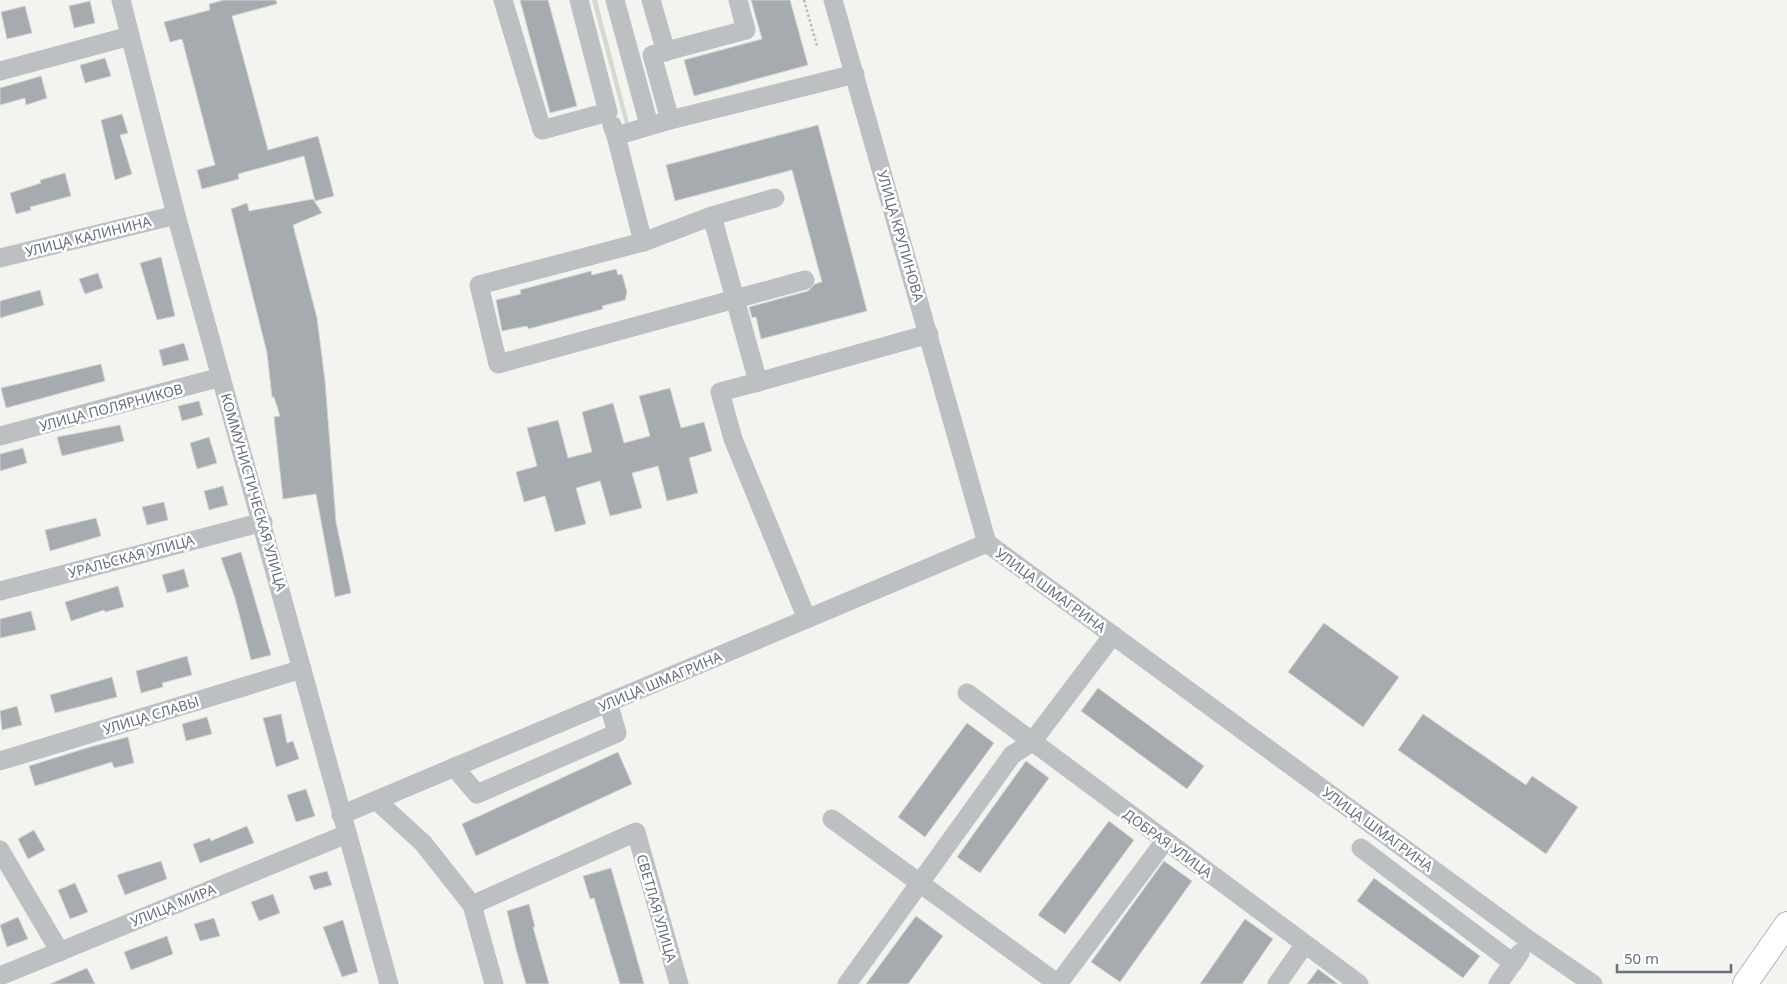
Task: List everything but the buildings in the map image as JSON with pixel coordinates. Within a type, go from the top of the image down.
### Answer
[{"type":"main road","points":[[1745,984],[1787,924]]},
{"type":"street","name":"КОММУНИСТИЧЕСКАЯ УЛИЦА","points":[[120,0],[176,215],[262,522],[387,983]]},
{"type":"street","points":[[503,0],[542,130],[608,112]]},
{"type":"street","points":[[579,0],[643,242]]},
{"type":"street","points":[[615,0],[649,125]]},
{"type":"street","points":[[652,0],[666,52]]},
{"type":"street","points":[[670,120],[652,55],[746,30],[738,0]]},
{"type":"street","name":"УЛИЦА КРУПИНОВА","points":[[833,0],[988,543]]},
{"type":"street","points":[[0,72],[130,36]]},
{"type":"street","points":[[616,136],[649,125],[855,74]]},
{"type":"street","points":[[776,198],[712,216],[643,242],[479,284],[498,364],[805,280]]},
{"type":"street","name":"УЛИЦА КАЛИНИНА","points":[[0,258],[176,215]]},
{"type":"street","points":[[712,216],[758,382]]},
{"type":"street","points":[[807,619],[733,439],[720,392],[929,334]]},
{"type":"street","name":"УЛИЦА ПОЛЯРНИКОВ","points":[[0,436],[222,377]]},
{"type":"street","name":"УРАЛЬСКАЯ УЛИЦА","points":[[0,591],[262,522]]},
{"type":"street","name":"УЛИЦА ШМАГРИНА","points":[[341,815],[988,543],[1528,940],[1593,984]]},
{"type":"street","points":[[847,984],[1012,755],[1032,742],[1113,634]]},
{"type":"street","name":"УЛИЦА СЛАВЫ","points":[[0,761],[302,669]]},
{"type":"street","name":"ДОБРАЯ УЛИЦА","points":[[967,694],[1359,984]]},
{"type":"street","points":[[454,768],[477,794],[617,733],[608,702]]},
{"type":"street","points":[[377,800],[423,843],[472,905],[494,984]]},
{"type":"street","points":[[832,819],[1058,984],[1165,841]]},
{"type":"street","name":"СВЕТЛАЯ УЛИЦА","points":[[472,905],[636,832],[679,984]]},
{"type":"street","name":"УЛИЦА МИРА","points":[[0,976],[347,834]]},
{"type":"street","points":[[1361,848],[1513,963]]},
{"type":"street","points":[[0,850],[60,952]]},
{"type":"street","points":[[1498,984],[1528,940]]},
{"type":"street","points":[[1277,984],[1305,944]]},
{"type":"path","points":[[804,0],[817,46]]},
{"type":"shaded area","points":[[592,0],[597,0],[629,123],[625,124]]}]
